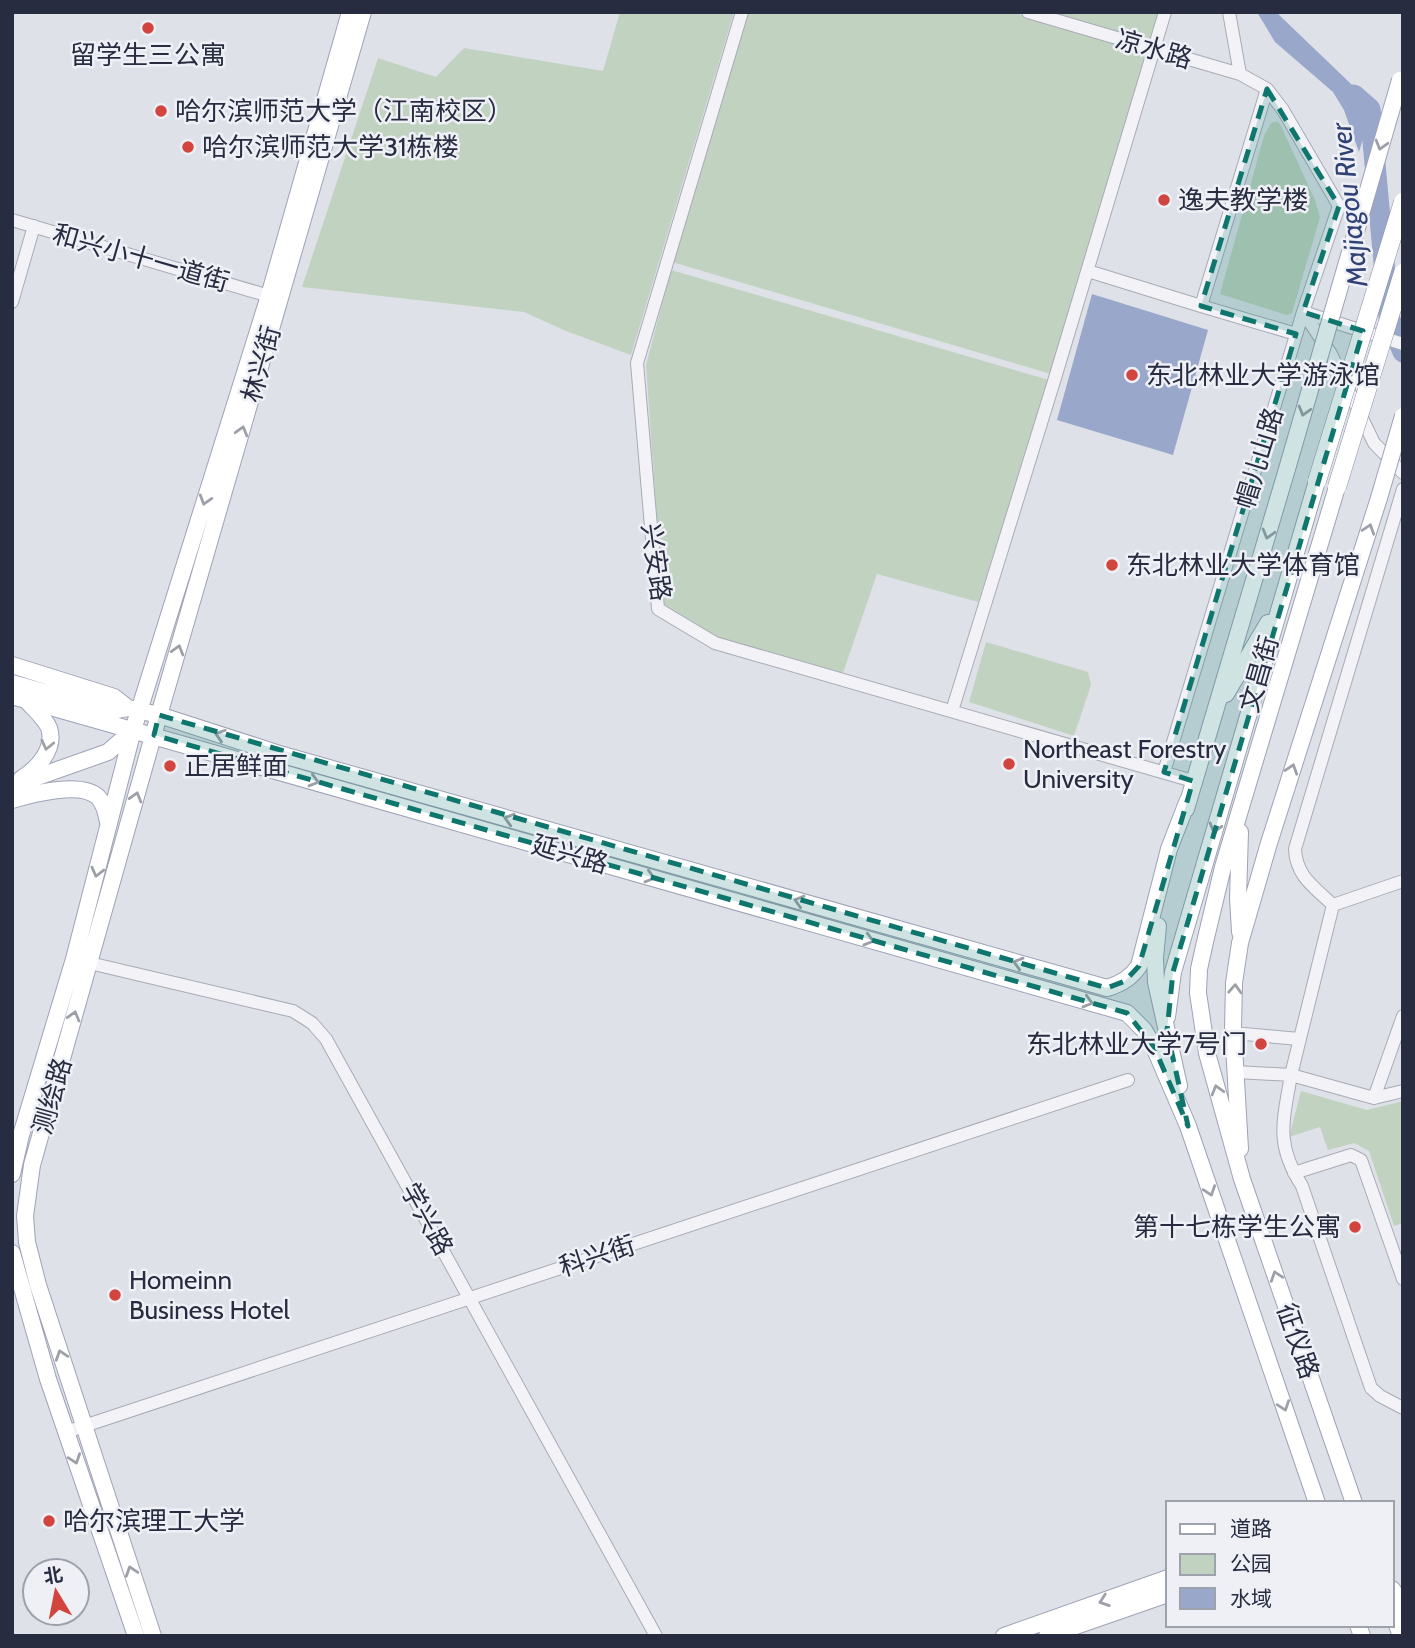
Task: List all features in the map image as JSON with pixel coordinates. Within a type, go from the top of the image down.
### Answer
[{"type":"highway","points":[[1317,481],[1403,202]]},
{"type":"highway","points":[[1337,487],[1403,273]]},
{"type":"main road","name":"林兴街","points":[[133,710],[269,296],[349,12]]},
{"type":"main road","name":"林兴街","points":[[159,715],[363,12]]},
{"type":"main road","points":[[1316,1501],[1188,1126],[1157,993],[1156,949],[1159,915],[1193,780],[1287,469],[1401,75]]},
{"type":"main road","points":[[1242,1179],[1233,1033],[1234,983],[1241,941],[1269,843],[1380,498],[1403,416]]},
{"type":"main road","name":"文昌街","points":[[1167,1031],[1173,972],[1317,481]]},
{"type":"main road","name":"文昌街","points":[[1242,1179],[1207,1054],[1198,993],[1199,969],[1223,867],[1337,487]]},
{"type":"main road","points":[[1215,713],[1272,614],[1289,572]]},
{"type":"main road","name":"延兴路","points":[[12,666],[114,696],[133,710],[159,715],[283,755],[1107,988],[1125,981],[1139,966],[1170,849],[1188,800]]},
{"type":"main road","points":[[12,683],[111,712],[133,710]]},
{"type":"main road","name":"延兴路","points":[[19,698],[1126,1013],[1144,1030],[1154,1047],[1188,1126]]},
{"type":"main road","points":[[12,785],[36,767],[49,745],[49,728],[19,698]]},
{"type":"main road","name":"测绘路","points":[[133,710],[133,730],[108,826],[82,961],[32,1164],[25,1216],[27,1242],[38,1285],[153,1636]]},
{"type":"main road","name":"测绘路","points":[[12,1174],[21,1135],[82,961],[159,715]]},
{"type":"main road","points":[[12,785],[108,752],[133,730]]},
{"type":"main road","points":[[12,800],[57,791],[85,790],[102,802],[108,826]]},
{"type":"main road","points":[[1240,815],[1237,898],[1241,941]]},
{"type":"main road","name":"征仪路","points":[[1242,1179],[1353,1501]]},
{"type":"main road","points":[[12,1253],[48,1379],[136,1636]]},
{"type":"main road","points":[[1004,1636],[1166,1579]]},
{"type":"main road","points":[[1047,1636],[1166,1595]]},
{"type":"main road","points":[[1394,1617],[1401,1636]]},
{"type":"street","name":"兴安路","points":[[741,12],[637,363],[658,609],[715,643],[1193,780]]},
{"type":"street","name":"凉水路","points":[[1028,12],[1240,74]]},
{"type":"street","points":[[952,711],[1165,12]]},
{"type":"street","points":[[1230,12],[1240,74]]},
{"type":"street","name":"帽儿山路","points":[[1164,772],[1296,334],[1339,206],[1283,110],[1267,89],[1240,74]]},
{"type":"street","points":[[1201,306],[1267,89]]},
{"type":"street","name":"和兴小十一道街","points":[[12,220],[269,296]]},
{"type":"street","points":[[12,302],[34,226]]},
{"type":"street","points":[[1088,271],[1296,334]]},
{"type":"street","points":[[1303,312],[1403,344]]},
{"type":"street","points":[[1303,312],[1331,354],[1374,443],[1403,473]]},
{"type":"street","points":[[1333,905],[1301,873],[1296,864],[1295,849],[1403,489]]},
{"type":"street","points":[[1333,905],[1403,881]]},
{"type":"street","points":[[1333,905],[1299,1038],[1282,1140],[1288,1164],[1302,1186],[1371,1388],[1403,1408]]},
{"type":"street","name":"学兴路","points":[[82,961],[293,1011],[312,1023],[327,1039],[656,1636]]},
{"type":"street","points":[[1374,1098],[1403,1016]]},
{"type":"street","points":[[1233,1033],[1299,1038]]},
{"type":"street","points":[[1236,1072],[1291,1075],[1374,1098],[1403,1091]]},
{"type":"street","name":"科兴街","points":[[66,1432],[1128,1080]]},
{"type":"street","points":[[1294,1173],[1351,1155],[1361,1160],[1403,1279]]},
{"type":"street","points":[[1390,1240],[1403,1235]]},
{"type":"highlighted area","points":[[1267,89],[1339,206],[1303,312],[1363,331],[1173,972],[1167,1031],[1188,1126],[1154,1047],[1127,1013],[154,735],[159,715],[1107,988],[1125,981],[1139,966],[1193,781],[1164,772],[1296,334],[1201,306]]},
{"type":"green space","points":[[620,12],[734,12],[631,355],[524,312],[302,287],[378,58],[436,77],[464,48],[603,71]]},
{"type":"green space","points":[[746,12],[1012,12],[1148,51],[1054,375],[672,262]]},
{"type":"green space","points":[[1043,12],[1161,12],[1153,44]]},
{"type":"green space","points":[[1277,121],[1315,200],[1320,217],[1292,313],[1287,315],[1220,294],[1264,136],[1271,123]]},
{"type":"green space","points":[[671,270],[1049,380],[978,602],[877,574],[843,673],[718,638],[663,607],[646,365]]},
{"type":"green space","points":[[986,642],[1088,672],[1091,685],[1074,736],[969,702]]},
{"type":"green space","points":[[1301,1091],[1367,1110],[1403,1101],[1403,1223],[1394,1226],[1369,1151],[1354,1143],[1328,1150],[1320,1127],[1289,1137]]},
{"type":"water","points":[[1257,12],[1276,12],[1373,105],[1359,152],[1344,110],[1333,92],[1275,42]]},
{"type":"water","name":"东北林业大学游泳馆","points":[[1092,294],[1208,330],[1173,455],[1057,420]]},
{"type":"waterway","name":"Majiagou River","points":[[1354,95],[1370,109],[1389,317],[1403,352]]},
{"type":"place","name":"留学生三公寓","points":[[148,28]]},
{"type":"place","name":"哈尔滨师范大学（江南校区）","points":[[161,111]]},
{"type":"place","name":"哈尔滨师范大学31栋楼","points":[[188,147]]},
{"type":"place","name":"逸夫教学楼","points":[[1164,200]]},
{"type":"place","name":"东北林业大学游泳馆","points":[[1132,375]]},
{"type":"place","name":"东北林业大学体育馆","points":[[1112,565]]},
{"type":"place","name":"Northeast Forestry University","points":[[1009,764]]},
{"type":"place","name":"正居鲜面","points":[[170,766]]},
{"type":"place","name":"东北林业大学7号门","points":[[1261,1044]]},
{"type":"place","name":"第十七栋学生公寓","points":[[1355,1227]]},
{"type":"place","name":"Homeinn Business Hotel","points":[[115,1295]]},
{"type":"place","name":"哈尔滨理工大学","points":[[49,1521]]}]
